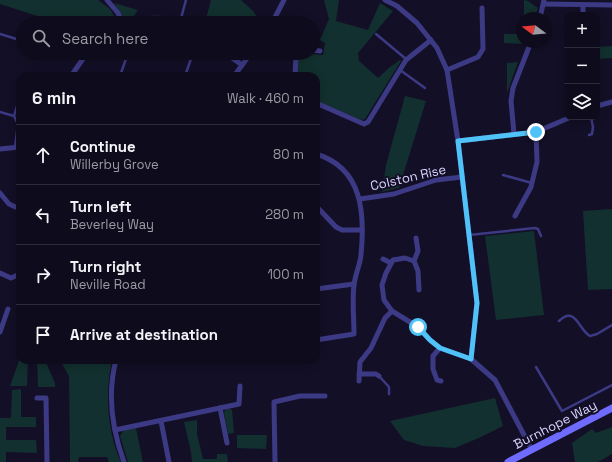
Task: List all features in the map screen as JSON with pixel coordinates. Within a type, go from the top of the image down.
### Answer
[{"type":"main road","name":"Burnhope Way","points":[[508,462],[612,408]]},
{"type":"street","points":[[107,0],[119,16]]},
{"type":"street","points":[[276,16],[284,0]]},
{"type":"street","points":[[385,0],[397,6],[412,19],[431,40],[437,48],[447,70],[458,141],[477,303],[471,359]]},
{"type":"street","points":[[542,12],[544,2],[583,5],[611,3]]},
{"type":"street","points":[[583,5],[583,12]]},
{"type":"street","points":[[447,70],[478,57],[483,49],[484,40],[482,8]]},
{"type":"street","points":[[320,105],[364,124],[368,122],[406,60],[431,40]]},
{"type":"street","points":[[514,134],[511,101],[513,88],[529,48]]},
{"type":"street","points":[[74,72],[81,60]]},
{"type":"street","points":[[235,60],[242,65]]},
{"type":"street","points":[[237,72],[246,60]]},
{"type":"street","points":[[295,72],[296,60]]},
{"type":"street","points":[[600,105],[612,102]]},
{"type":"street","points":[[458,141],[536,132],[564,120]]},
{"type":"street","points":[[515,216],[532,183],[537,162],[536,132]]},
{"type":"street","points":[[0,149],[16,147]]},
{"type":"street","points":[[320,156],[334,161],[345,170],[353,182],[360,199],[362,230],[361,256],[354,284],[354,334],[320,339]]},
{"type":"street","name":"Colston Rise","points":[[360,199],[394,194],[436,180],[462,177]]},
{"type":"street","points":[[0,193],[9,204],[16,207]]},
{"type":"street","points":[[320,210],[336,227],[342,230],[362,230]]},
{"type":"street","points":[[416,238],[418,251],[414,261],[418,271],[418,290]]},
{"type":"street","points":[[414,261],[405,258],[393,260],[382,285],[384,300],[392,311],[418,327],[440,348],[471,359],[495,380],[502,390],[532,450]]},
{"type":"street","points":[[383,259],[391,263]]},
{"type":"street","points":[[0,273],[11,278],[16,276]]},
{"type":"street","points":[[320,288],[354,284]]},
{"type":"street","points":[[0,332],[8,309]]},
{"type":"street","points":[[359,381],[360,362],[372,348],[385,318],[392,311]]},
{"type":"street","points":[[440,348],[433,356],[433,369],[437,380],[441,381]]},
{"type":"street","points":[[115,364],[112,390],[112,406],[115,430],[124,462]]},
{"type":"street","points":[[359,374],[376,374],[379,376]]},
{"type":"street","points":[[115,430],[240,404],[240,386]]},
{"type":"street","points":[[275,462],[274,402],[300,396],[325,396]]},
{"type":"street","points":[[37,398],[46,398],[47,462]]},
{"type":"street","points":[[220,408],[227,443]]},
{"type":"street","points":[[161,421],[169,462]]},
{"type":"lane","points":[[182,16],[186,0]]},
{"type":"lane","points":[[0,34],[16,39]]},
{"type":"lane","points":[[376,34],[406,60]]},
{"type":"lane","points":[[121,72],[126,60]]},
{"type":"lane","points":[[186,72],[190,60]]},
{"type":"lane","points":[[400,70],[425,88]]},
{"type":"lane","points":[[16,109],[14,116],[16,120]]},
{"type":"lane","points":[[0,112],[14,116]]},
{"type":"lane","points":[[589,135],[592,134],[593,131],[591,120]]},
{"type":"lane","points":[[503,175],[532,183]]},
{"type":"lane","points":[[469,235],[535,228],[538,229],[541,236]]},
{"type":"lane","points":[[559,321],[563,317],[574,317],[586,334],[590,336],[597,334],[612,325]]},
{"type":"lane","points":[[536,367],[562,412],[612,385]]},
{"type":"lane","points":[[379,376],[389,387],[389,394]]},
{"type":"green space","points":[[0,0],[98,0],[110,9],[114,16],[37,16],[0,4]]},
{"type":"green space","points":[[211,0],[241,0],[256,16],[207,16]]},
{"type":"green space","points":[[324,0],[339,0],[336,21],[368,30],[380,3],[393,11],[358,53],[359,61],[378,78],[390,67],[400,60],[401,61],[365,119],[362,120],[320,103],[320,72],[296,72],[298,60],[320,60],[320,55],[323,55],[325,43],[320,40],[329,19]]},
{"type":"green space","points":[[524,0],[538,8],[537,12],[524,12]]},
{"type":"green space","points":[[114,3],[138,10],[134,16],[122,16]]},
{"type":"green space","points":[[504,34],[516,34],[516,44],[504,43]]},
{"type":"green space","points":[[612,46],[612,58],[600,59],[600,47]]},
{"type":"green space","points":[[518,62],[507,93],[507,63]]},
{"type":"green space","points":[[405,96],[426,101],[399,188],[382,192],[386,165]]},
{"type":"green space","points":[[612,209],[612,289],[588,290],[583,211]]},
{"type":"green space","points":[[534,231],[544,315],[496,320],[485,236]]},
{"type":"green space","points":[[18,364],[28,364],[27,386],[10,386]]},
{"type":"green space","points":[[37,364],[47,364],[55,383],[55,387],[38,387]]},
{"type":"green space","points":[[62,364],[111,364],[108,386],[110,425],[116,450],[121,462],[109,462],[107,457],[79,457],[78,462],[70,462],[69,376]]},
{"type":"green space","points":[[21,389],[21,417],[36,417],[36,427],[6,427],[6,440],[36,440],[37,453],[6,452],[6,462],[0,462],[0,418],[11,418],[12,390]]},
{"type":"green space","points":[[495,398],[503,426],[455,448],[423,446],[404,440],[390,421]]},
{"type":"green space","points":[[228,408],[232,410],[234,433],[228,434],[224,413]]},
{"type":"green space","points":[[197,420],[197,434],[203,459],[217,459],[217,454],[227,454],[228,462],[192,462],[184,422]]},
{"type":"green space","points":[[612,427],[612,454],[598,462],[575,462],[572,443],[592,429],[596,433]]},
{"type":"green space","points":[[136,428],[143,462],[128,462],[120,436],[123,431]]},
{"type":"green space","points":[[237,435],[267,435],[266,449],[237,448]]},
{"type":"route","points":[[418,327],[440,348],[471,359],[477,303],[458,141],[536,132]]}]
